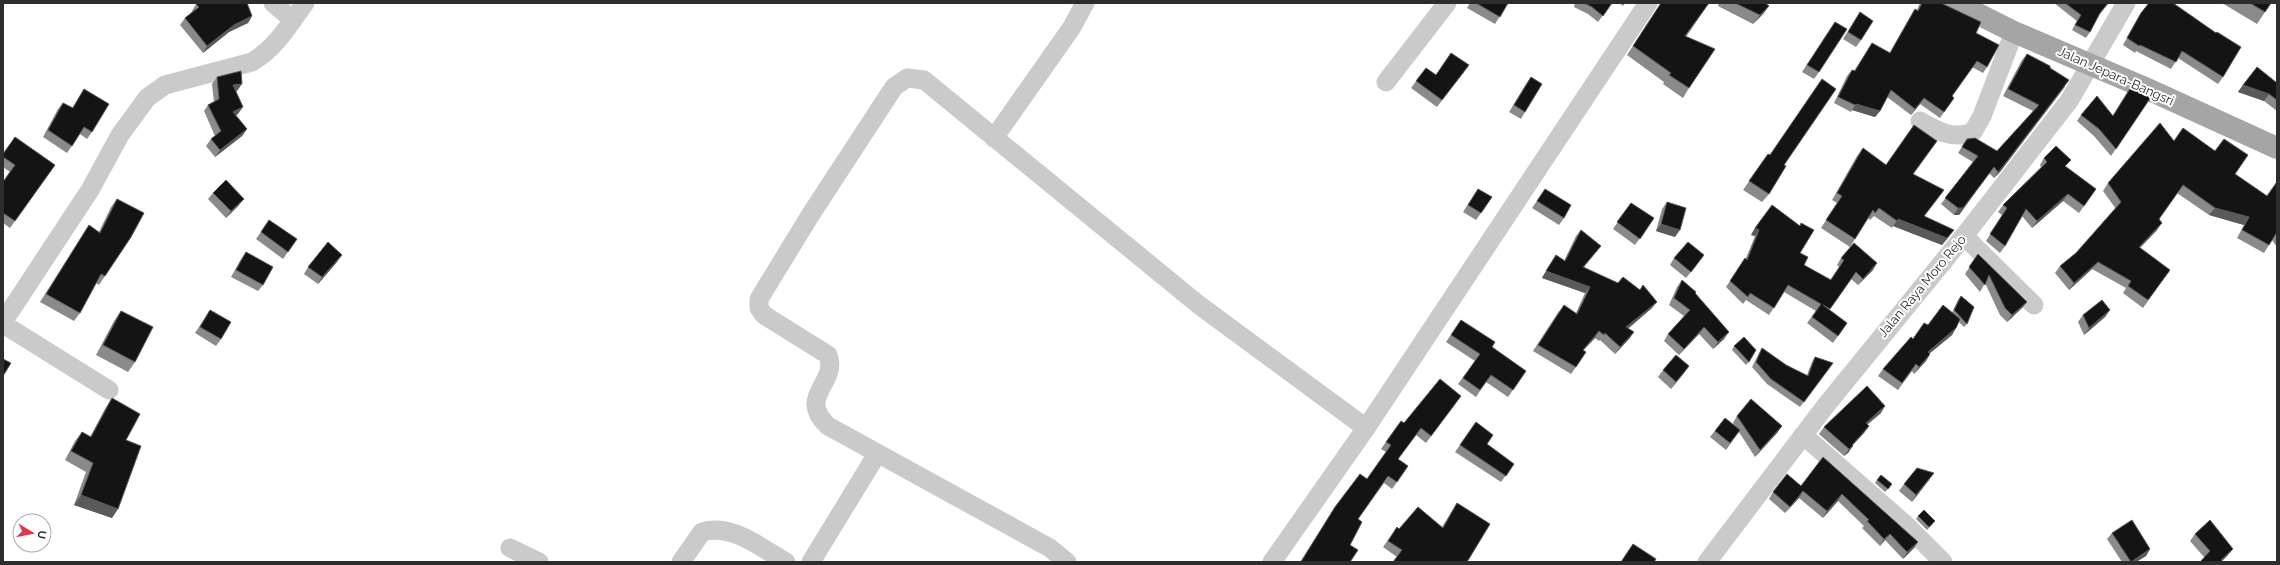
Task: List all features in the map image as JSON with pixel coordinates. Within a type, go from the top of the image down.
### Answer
[{"type":"main road","name":"Jalan Jepara-Bangsri","points":[[1965,5],[2014,32],[2092,64],[2277,148]]},
{"type":"street","points":[[273,3],[293,20]]},
{"type":"street","points":[[3,316],[9,313],[40,268],[90,190],[120,135],[147,98],[165,85],[252,62],[264,54],[279,40],[305,3]]},
{"type":"street","points":[[994,138],[1072,27],[1085,3]]},
{"type":"street","points":[[1386,82],[1446,3]]},
{"type":"street","points":[[1272,562],[1366,428],[1648,3]]},
{"type":"street","name":"Jalan Raya Moro Rejo","points":[[1707,562],[1803,435],[1883,334],[1964,236],[2069,101],[2092,64],[2126,3]]},
{"type":"street","points":[[1920,121],[1935,130],[1956,136],[1973,132],[1982,116],[2014,32]]},
{"type":"street","points":[[1067,562],[1050,548],[828,426],[819,417],[816,403],[817,395],[829,370],[828,355],[764,315],[759,308],[760,299],[811,214],[894,86],[907,78],[924,80],[1199,305],[1366,428]]},
{"type":"street","points":[[1964,236],[2034,305]]},
{"type":"street","points":[[3,324],[109,390]]},
{"type":"street","points":[[1803,435],[1906,525],[1943,562]]},
{"type":"street","points":[[811,562],[877,454]]},
{"type":"street","points":[[681,562],[702,532],[721,529],[732,532],[786,562]]},
{"type":"street","points":[[510,548],[539,562]]},
{"type":"building","points":[[247,3],[252,16],[234,25],[207,46],[185,18],[199,7],[196,4]]},
{"type":"building","points":[[1476,3],[1508,3],[1500,17]]},
{"type":"building","points":[[1584,3],[1612,3],[1603,16],[1592,7]]},
{"type":"building","points":[[1661,3],[1709,3],[1685,36],[1715,49],[1689,88],[1669,75],[1671,73],[1633,46]]},
{"type":"building","points":[[1735,3],[1765,3],[1769,6],[1760,15]]},
{"type":"building","points":[[1922,3],[1941,3],[1981,22],[1976,33],[1999,45],[1987,67],[1977,61],[1952,96],[1954,98],[1944,112],[1924,98],[1915,109],[1891,90],[1880,111],[1856,104],[1855,105],[1838,97],[1852,70],[1855,71],[1872,43],[1890,53],[1915,9],[1918,11]]},
{"type":"building","points":[[2065,3],[2108,3],[2100,13],[2090,32],[2075,25],[2081,15]]},
{"type":"building","points":[[2149,3],[2173,3],[2216,33],[2217,32],[2241,47],[2223,77],[2182,51],[2176,62],[2140,45],[2139,46],[2127,38],[2141,13]]},
{"type":"building","points":[[2250,3],[2271,3],[2265,12]]},
{"type":"building","points":[[1860,12],[1873,21],[1861,40],[1848,32]]},
{"type":"building","points":[[1835,22],[1847,29],[1819,72],[1807,65]]},
{"type":"building","points":[[1451,53],[1469,65],[1442,100],[1416,81],[1426,68],[1436,75]]},
{"type":"building","points":[[2027,54],[2050,66],[2050,68],[2069,80],[1998,172],[1994,167],[1963,208],[1958,208],[1945,198],[1978,156],[1962,147],[1967,139],[1975,138],[1997,151],[2039,105],[2008,89]]},
{"type":"building","points":[[2257,67],[2277,83],[2277,100],[2269,94],[2243,85]]},
{"type":"building","points":[[241,71],[242,84],[233,85],[243,107],[233,112],[247,129],[220,150],[211,139],[221,131],[208,105],[219,99],[217,77]]},
{"type":"building","points":[[1531,77],[1542,84],[1525,112],[1514,105]]},
{"type":"building","points":[[1822,79],[1836,89],[1784,165],[1786,166],[1769,194],[1749,181],[1768,154],[1770,155]]},
{"type":"building","points":[[2131,87],[2151,97],[2116,149],[2099,129],[2081,115],[2097,96],[2113,116]]},
{"type":"building","points":[[84,89],[109,104],[92,132],[84,127],[72,146],[48,130],[63,103],[73,108]]},
{"type":"building","points":[[2160,123],[2174,141],[2183,128],[2215,151],[2224,139],[2248,155],[2235,174],[2267,196],[2277,182],[2277,232],[2269,245],[2242,230],[2249,217],[2215,208],[2183,185],[2159,219],[2162,223],[2139,247],[2170,270],[2148,300],[2128,286],[2131,281],[2098,262],[2074,283],[2060,266],[2076,253],[2121,202],[2108,183]]},
{"type":"building","points":[[1914,125],[1937,141],[1913,174],[1944,190],[1924,216],[1954,230],[1947,238],[1898,219],[1897,221],[1879,208],[1875,213],[1873,210],[1855,239],[1826,220],[1842,196],[1837,193],[1863,148],[1886,165]]},
{"type":"building","points":[[15,137],[55,165],[15,221],[3,213],[3,182],[15,165],[3,157],[3,154]]},
{"type":"building","points":[[2056,146],[2071,160],[2065,166],[2096,189],[2084,206],[2068,194],[2037,221],[2026,209],[2005,246],[1990,234],[2007,208],[2003,205],[2047,162],[2044,158]]},
{"type":"building","points":[[226,180],[244,199],[231,211],[213,193]]},
{"type":"building","points":[[1478,189],[1492,197],[1481,213],[1468,205]]},
{"type":"building","points":[[1545,189],[1571,205],[1564,218],[1537,201]]},
{"type":"building","points":[[117,199],[144,213],[131,237],[105,276],[101,274],[80,313],[46,294],[89,225],[100,233]]},
{"type":"building","points":[[1667,202],[1686,208],[1680,230],[1661,224]]},
{"type":"building","points":[[1631,203],[1654,218],[1640,239],[1617,222]]},
{"type":"building","points":[[1772,205],[1800,226],[1801,223],[1814,230],[1800,253],[1808,257],[1804,265],[1831,280],[1844,260],[1841,258],[1854,243],[1877,263],[1863,279],[1856,272],[1830,309],[1823,305],[1847,323],[1838,336],[1812,317],[1821,304],[1788,285],[1774,308],[1750,293],[1748,297],[1730,281],[1745,258],[1747,260],[1759,230],[1755,228]]},
{"type":"building","points":[[269,220],[297,239],[288,252],[261,232]]},
{"type":"building","points":[[1581,230],[1601,246],[1583,267],[1618,283],[1623,277],[1640,290],[1643,285],[1657,302],[1626,327],[1634,332],[1620,347],[1605,333],[1604,335],[1599,331],[1583,350],[1586,352],[1576,367],[1538,345],[1564,305],[1577,314],[1590,287],[1546,271],[1556,255],[1565,261]]},
{"type":"building","points":[[328,242],[342,255],[322,277],[308,267]]},
{"type":"building","points":[[1688,242],[1704,255],[1691,272],[1674,258]]},
{"type":"building","points":[[246,252],[273,267],[263,285],[236,270]]},
{"type":"building","points":[[1978,254],[2027,302],[2012,315],[2005,308],[1989,275],[1985,285],[1969,267]]},
{"type":"building","points":[[1682,280],[1696,292],[1695,293],[1729,332],[1718,342],[1704,327],[1684,349],[1668,334],[1690,310],[1674,298]]},
{"type":"building","points":[[1961,296],[1974,307],[1967,324],[1954,310]]},
{"type":"building","points":[[2102,300],[2110,310],[2089,328],[2083,315]]},
{"type":"building","points":[[1943,305],[1960,319],[1956,328],[1928,352],[1930,354],[1919,367],[1916,364],[1902,383],[1883,369],[1911,337],[1913,339],[1924,323],[1928,325]]},
{"type":"building","points":[[210,310],[231,322],[221,339],[200,327]]},
{"type":"building","points":[[121,311],[153,327],[135,362],[103,345]]},
{"type":"building","points":[[1461,320],[1495,342],[1492,347],[1526,371],[1513,390],[1491,375],[1480,390],[1463,378],[1480,354],[1451,335]]},
{"type":"building","points":[[1744,337],[1756,350],[1749,362],[1734,346]]},
{"type":"building","points":[[1762,348],[1786,365],[1808,376],[1815,357],[1833,363],[1804,402],[1771,379],[1756,362]]},
{"type":"building","points":[[1676,355],[1689,366],[1676,382],[1663,370]]},
{"type":"building","points":[[3,359],[11,363],[3,376]]},
{"type":"building","points":[[1440,379],[1461,396],[1431,436],[1421,428],[1398,459],[1408,466],[1397,482],[1388,476],[1358,519],[1362,522],[1350,545],[1358,550],[1350,562],[1301,562],[1335,507],[1360,474],[1367,479],[1391,445],[1386,442],[1401,421],[1404,423]]},
{"type":"building","points":[[1867,386],[1885,406],[1866,423],[1869,426],[1849,449],[1824,427]]},
{"type":"building","points":[[112,398],[140,414],[126,440],[141,446],[118,509],[81,495],[93,463],[71,451],[82,432],[91,437]]},
{"type":"building","points":[[1751,399],[1782,426],[1760,450],[1737,416]]},
{"type":"building","points":[[1725,418],[1740,430],[1730,443],[1715,431]]},
{"type":"building","points":[[1476,422],[1493,435],[1487,444],[1514,464],[1506,476],[1460,445]]},
{"type":"building","points":[[1823,457],[1918,542],[1907,552],[1890,534],[1884,539],[1867,521],[1869,520],[1842,494],[1827,511],[1803,491],[1790,507],[1773,492],[1787,474],[1801,486]]},
{"type":"building","points":[[1917,468],[1934,473],[1916,495],[1904,484]]},
{"type":"building","points":[[1881,475],[1892,484],[1888,489],[1877,480]]},
{"type":"building","points":[[1457,503],[1490,524],[1467,562],[1393,562],[1402,550],[1388,541],[1397,527],[1399,529],[1418,507],[1443,528]]},
{"type":"building","points":[[1924,510],[1935,521],[1929,527],[1918,516]]},
{"type":"building","points":[[2132,520],[2150,549],[2131,562],[2112,533]]},
{"type":"building","points":[[2210,520],[2233,549],[2221,560],[2223,562],[2200,562],[2210,551],[2195,534]]},
{"type":"building","points":[[1633,544],[1656,559],[1654,562],[1621,562]]}]
